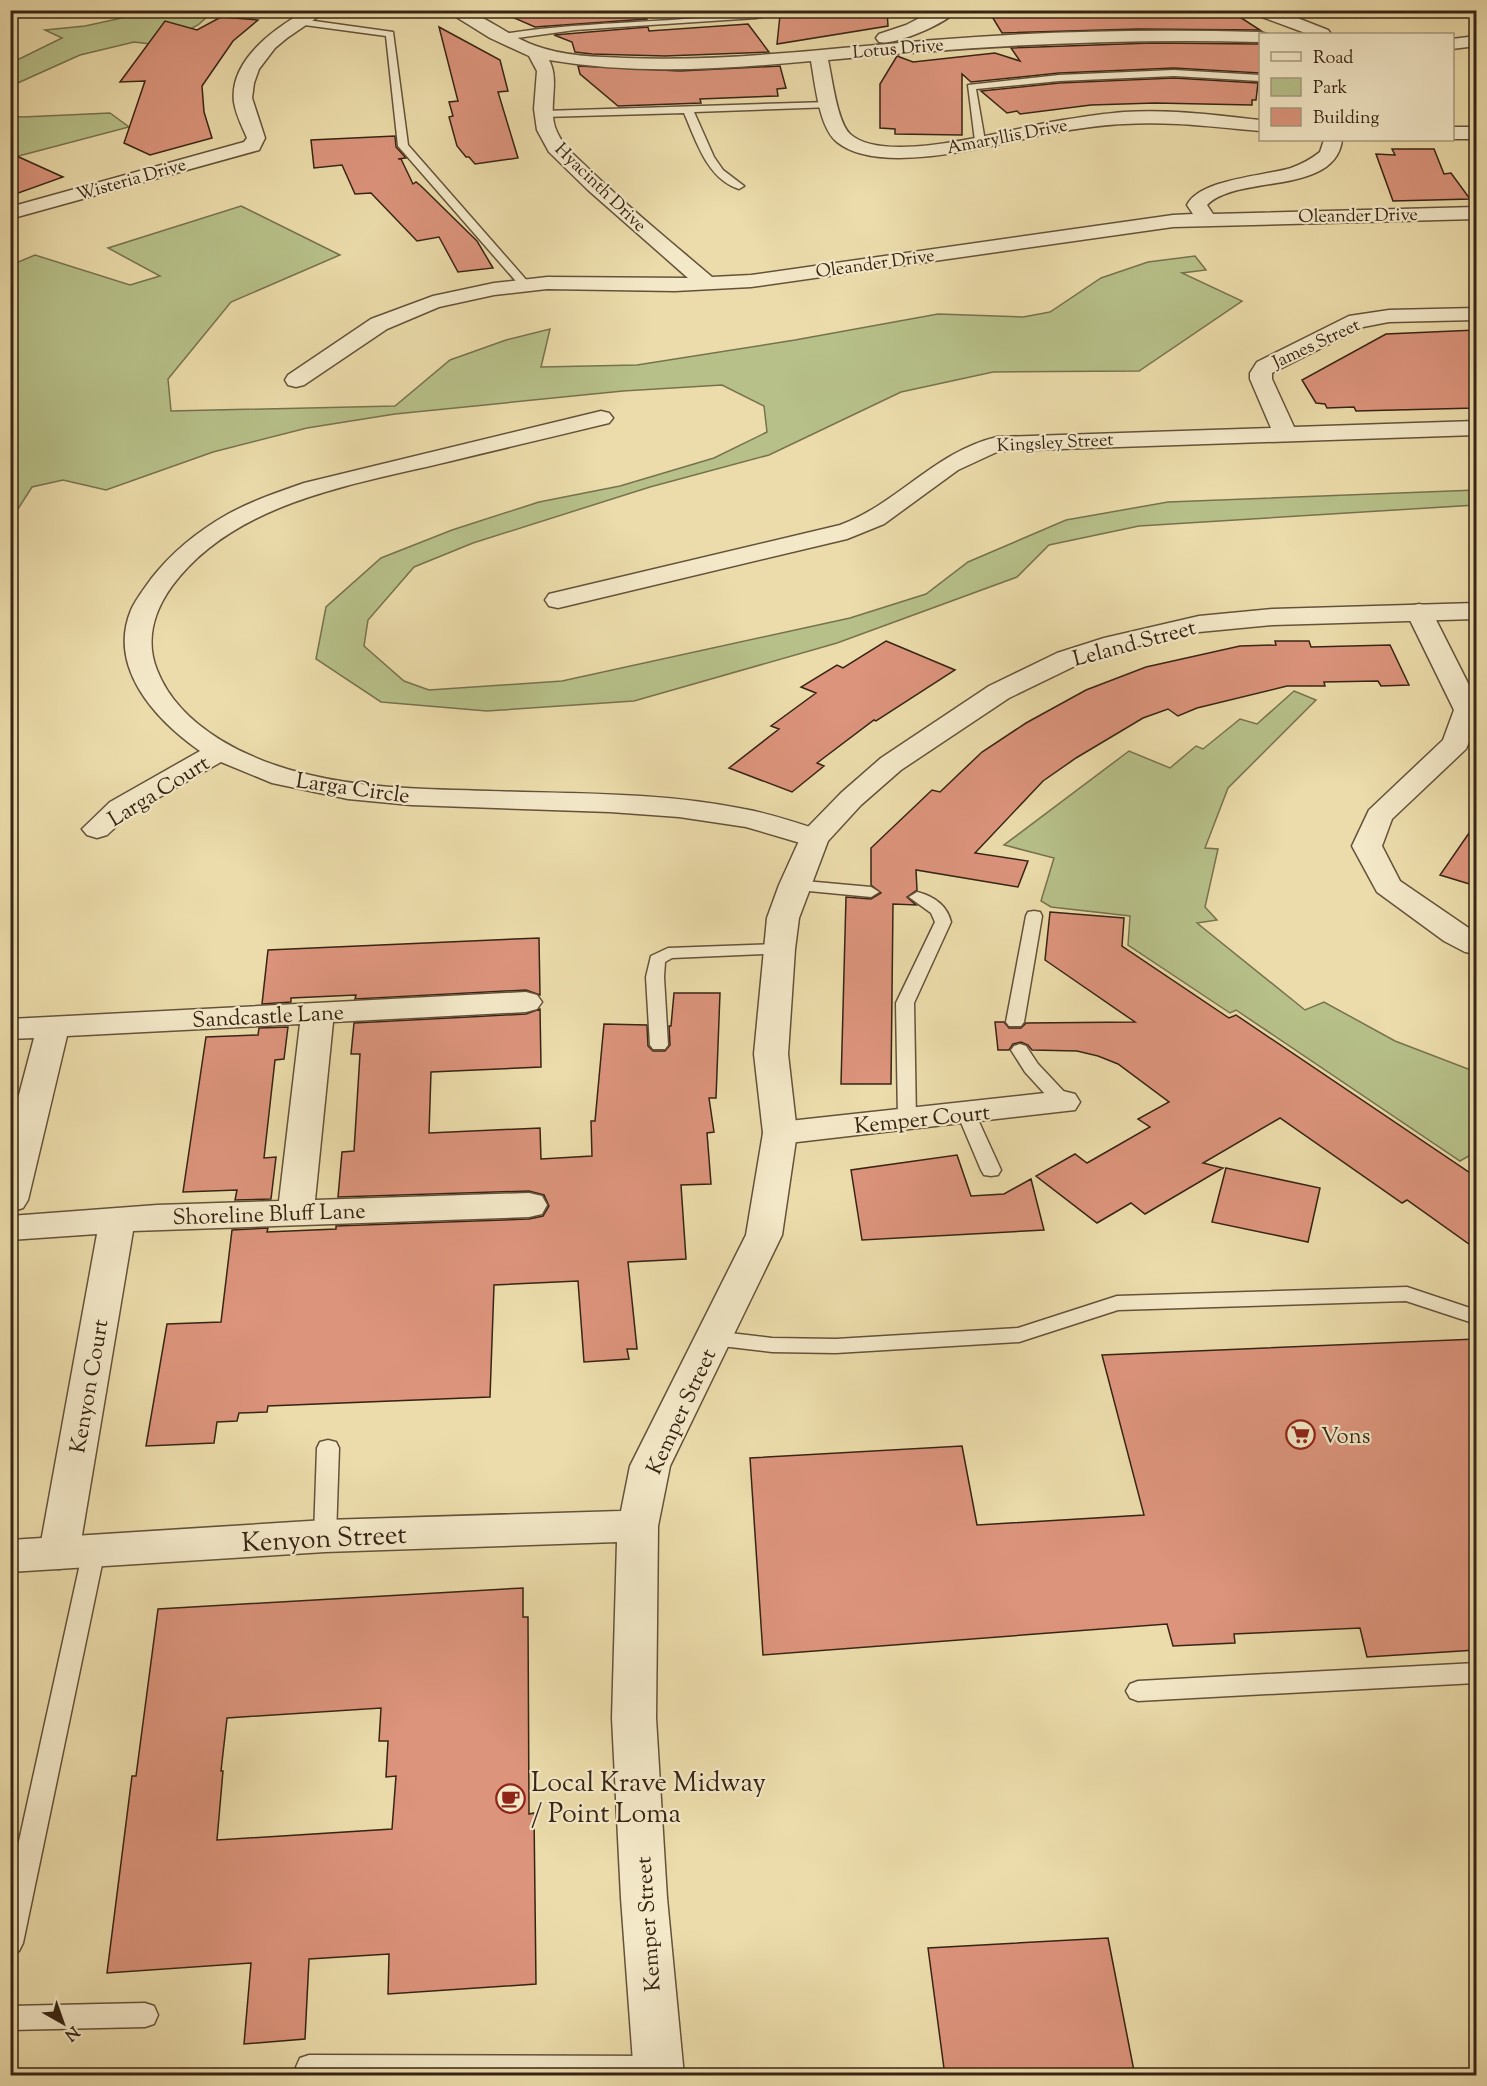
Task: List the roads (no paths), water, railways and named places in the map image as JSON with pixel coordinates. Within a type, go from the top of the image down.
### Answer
[{"type":"street","points":[[300,22],[320,10]]},
{"type":"street","points":[[453,10],[536,52]]},
{"type":"street","points":[[818,55],[903,32],[949,10]]},
{"type":"street","points":[[1260,10],[1280,20],[1319,33]]},
{"type":"street","name":"Wisteria Drive","points":[[10,213],[252,146],[256,138],[242,101],[246,78],[255,61],[266,48],[300,22]]},
{"type":"street","name":"Lotus Drive","points":[[536,52],[578,59],[678,63],[751,61],[1058,37],[1179,34],[1259,37]]},
{"type":"street","points":[[1454,44],[1476,41]]},
{"type":"street","name":"Hyacinth Drive","points":[[536,52],[546,71],[544,114],[546,130],[556,148],[595,186],[708,284]]},
{"type":"street","name":"Amaryllis Drive","points":[[818,55],[829,105],[841,136],[865,146],[904,152],[929,152],[1092,120],[1128,118],[1259,124]]},
{"type":"street","points":[[1454,131],[1476,133]]},
{"type":"street","points":[[1206,219],[1197,205],[1200,198],[1242,183],[1279,177],[1311,166],[1327,156],[1331,151],[1333,141]]},
{"type":"street","name":"Oleander Drive","points":[[296,381],[379,324],[401,314],[463,294],[525,285],[572,282],[708,284],[751,281],[1138,224],[1206,219],[1476,213]]},
{"type":"street","name":"James Street","points":[[1285,434],[1261,379],[1261,373],[1265,367],[1357,321],[1389,316],[1476,314]]},
{"type":"street","name":"Larga Circle","points":[[601,418],[347,479],[306,491],[248,514],[209,537],[188,554],[161,582],[146,606],[139,630],[138,654],[145,676],[168,711],[188,729],[220,752],[280,776],[333,788],[404,796],[687,810],[747,818],[814,838]]},
{"type":"street","name":"Kingsley Street","points":[[558,600],[838,534],[862,526],[881,516],[948,464],[982,447],[1015,442],[1476,428]]},
{"type":"street","name":"Leland Street","points":[[814,838],[851,799],[891,764],[999,692],[1067,659],[1113,644],[1199,624],[1273,617],[1476,611]]},
{"type":"street","points":[[1419,612],[1468,710],[1456,743],[1379,816],[1366,846],[1388,886],[1455,934],[1476,945]]},
{"type":"street","name":"Larga Court","points":[[97,829],[120,808],[220,752]]},
{"type":"street","name":"Kemper Street","points":[[659,2072],[644,1898],[634,1718],[638,1526],[650,1466],[765,1235],[780,1133],[771,1054],[779,949],[783,918],[814,838]]},
{"type":"street","name":"Sandcastle Lane","points":[[10,1029],[526,1002]]},
{"type":"street","points":[[296,1212],[318,1013]]},
{"type":"street","points":[[10,1200],[53,1027]]},
{"type":"street","name":"Kemper Court","points":[[780,1133],[1063,1102]]},
{"type":"street","name":"Shoreline Bluff Lane","points":[[10,1228],[117,1220],[296,1212],[529,1205]]},
{"type":"street","name":"Kenyon Court","points":[[76,1552],[117,1220]]},
{"type":"street","name":"Kenyon Street","points":[[10,1556],[325,1536],[638,1526]]},
{"type":"lane","points":[[503,37],[582,25],[722,20],[792,10]]},
{"type":"lane","points":[[1280,20],[1322,10]]},
{"type":"lane","points":[[300,22],[390,34],[403,146],[525,285]]},
{"type":"lane","points":[[980,141],[972,87],[1059,78],[1174,73],[1259,78]]},
{"type":"lane","points":[[544,114],[829,105]]},
{"type":"lane","points":[[688,110],[709,158],[719,172],[738,186]]},
{"type":"lane","points":[[794,885],[871,892]]},
{"type":"lane","points":[[907,1119],[905,1003],[943,922],[942,914],[935,907],[917,897]]},
{"type":"lane","points":[[1015,1022],[1034,916]]},
{"type":"lane","points":[[659,1046],[655,977],[657,960],[668,954],[779,949]]},
{"type":"lane","points":[[1020,1050],[1031,1068],[1063,1102]]},
{"type":"lane","points":[[966,1113],[991,1170]]},
{"type":"lane","points":[[713,1338],[772,1345],[836,1346],[1019,1335],[1117,1303],[1396,1294],[1407,1294],[1476,1317]]},
{"type":"lane","points":[[325,1536],[328,1448]]},
{"type":"lane","points":[[10,1943],[76,1552]]},
{"type":"lane","points":[[1138,1691],[1476,1673]]},
{"type":"lane","points":[[10,2018],[144,2014]]},
{"type":"lane","points":[[309,2067],[659,2072]]},
{"type":"place","name":"Vons","points":[[1300,1435]]},
{"type":"place","name":"Local Krave Midway / Point Loma","points":[[510,1798]]}]
